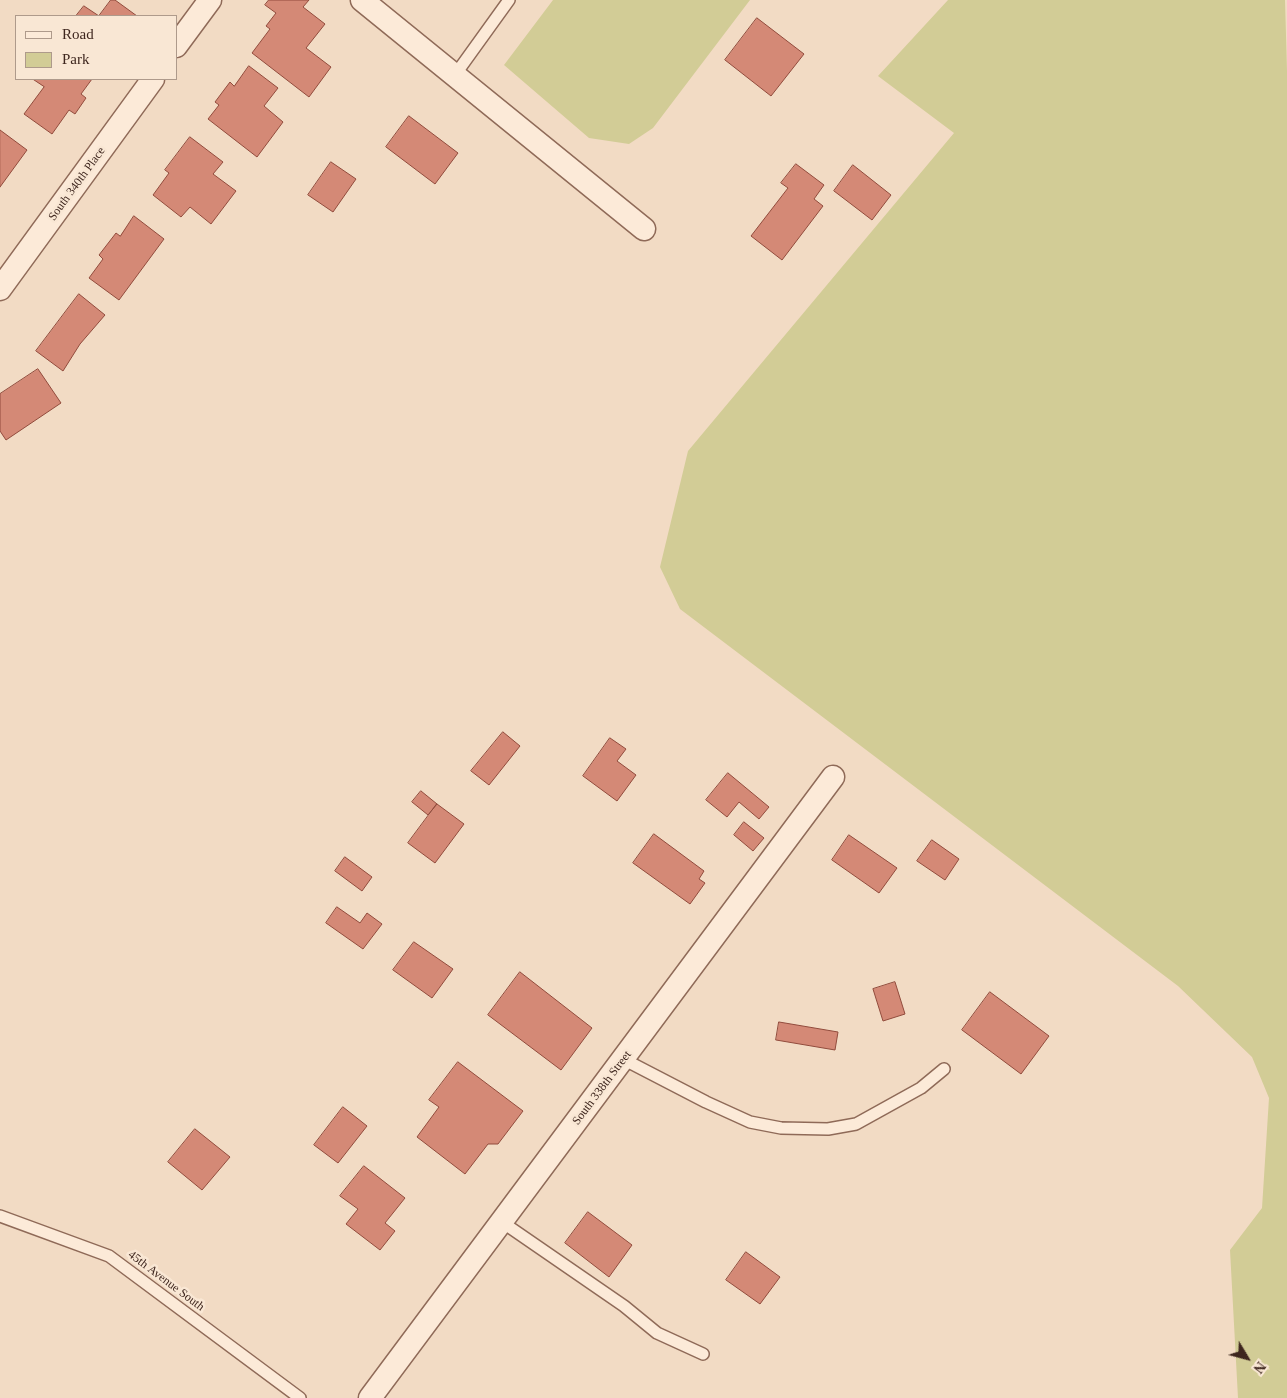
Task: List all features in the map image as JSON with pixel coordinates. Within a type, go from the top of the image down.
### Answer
[{"type":"street","points":[[178,43],[210,0]]},
{"type":"street","points":[[362,0],[644,229]]},
{"type":"street","name":"South 340th Place","points":[[0,289],[152,80]]},
{"type":"street","name":"South 338th Street","points":[[370,1398],[833,777]]},
{"type":"lane","points":[[455,75],[509,0]]},
{"type":"lane","points":[[623,1059],[706,1102],[750,1122],[781,1128],[828,1129],[856,1124],[921,1088],[944,1070]]},
{"type":"lane","name":"45th Avenue South","points":[[0,1216],[109,1256],[300,1398]]},
{"type":"lane","points":[[502,1222],[624,1306],[657,1333],[703,1354]]},
{"type":"green space","points":[[553,0],[750,0],[653,128],[629,144],[589,138],[504,65]]},
{"type":"green space","points":[[948,0],[1285,0],[1287,71],[1287,1398],[1238,1398],[1230,1250],[1262,1208],[1269,1098],[1252,1057],[1178,986],[680,609],[660,567],[688,451],[954,133],[878,76]]},
{"type":"building","points":[[111,0],[115,0],[136,15],[100,15]]},
{"type":"building","points":[[269,0],[309,0],[303,7],[325,24],[306,48],[331,67],[309,97],[252,53],[270,29],[266,26],[276,13],[265,5]]},
{"type":"building","points":[[84,6],[98,15],[77,15]]},
{"type":"building","points":[[757,18],[804,54],[771,96],[725,60]]},
{"type":"building","points":[[249,66],[278,88],[264,106],[283,122],[257,157],[208,119],[219,105],[215,102],[230,82],[234,86]]},
{"type":"building","points":[[34,80],[91,80],[81,94],[86,98],[75,114],[69,110],[52,134],[24,114],[44,87]]},
{"type":"building","points":[[409,116],[458,153],[435,184],[386,147]]},
{"type":"building","points":[[0,130],[27,150],[0,187]]},
{"type":"building","points":[[190,137],[223,162],[213,174],[236,191],[211,224],[190,207],[181,217],[153,195],[169,173],[165,170]]},
{"type":"building","points":[[331,162],[356,179],[333,212],[308,195]]},
{"type":"building","points":[[796,164],[824,185],[814,199],[823,206],[782,260],[751,236],[788,188],[781,183]]},
{"type":"building","points":[[853,165],[891,195],[872,220],[834,191]]},
{"type":"building","points":[[134,216],[164,239],[119,300],[89,278],[103,259],[99,255],[116,233],[120,236]]},
{"type":"building","points":[[79,294],[105,315],[80,344],[63,371],[36,351]]},
{"type":"building","points":[[38,369],[61,403],[6,440],[0,431],[0,394]]},
{"type":"building","points":[[503,732],[520,746],[489,785],[471,771]]},
{"type":"building","points":[[610,738],[626,749],[617,761],[636,775],[617,801],[583,776]]},
{"type":"building","points":[[728,773],[769,807],[759,819],[739,802],[727,817],[706,800]]},
{"type":"building","points":[[421,791],[437,804],[428,815],[412,802]]},
{"type":"building","points":[[437,804],[464,824],[435,863],[408,843]]},
{"type":"building","points":[[744,822],[764,838],[753,851],[734,835]]},
{"type":"building","points":[[654,834],[704,871],[699,879],[705,883],[690,904],[633,863]]},
{"type":"building","points":[[849,835],[897,868],[879,893],[832,860]]},
{"type":"building","points":[[932,840],[959,859],[945,880],[917,861]]},
{"type":"building","points":[[345,857],[372,877],[362,891],[335,871]]},
{"type":"building","points":[[337,907],[360,923],[367,913],[382,924],[363,949],[326,923]]},
{"type":"building","points":[[414,942],[453,969],[432,998],[393,970]]},
{"type":"building","points":[[520,972],[592,1028],[561,1070],[488,1015]]},
{"type":"building","points":[[895,982],[905,1014],[883,1021],[873,989]]},
{"type":"building","points":[[990,992],[1049,1036],[1021,1074],[962,1030]]},
{"type":"building","points":[[779,1022],[838,1032],[835,1050],[776,1040]]},
{"type":"building","points":[[458,1062],[523,1111],[498,1144],[488,1144],[465,1174],[417,1137],[439,1107],[429,1100]]},
{"type":"building","points":[[343,1107],[367,1126],[338,1163],[314,1145]]},
{"type":"building","points":[[195,1129],[230,1157],[202,1190],[168,1162]]},
{"type":"building","points":[[364,1166],[405,1198],[385,1223],[395,1231],[380,1250],[346,1224],[358,1209],[340,1196]]},
{"type":"building","points":[[588,1212],[632,1245],[609,1277],[565,1243]]},
{"type":"building","points":[[746,1252],[780,1277],[760,1304],[726,1280]]}]
